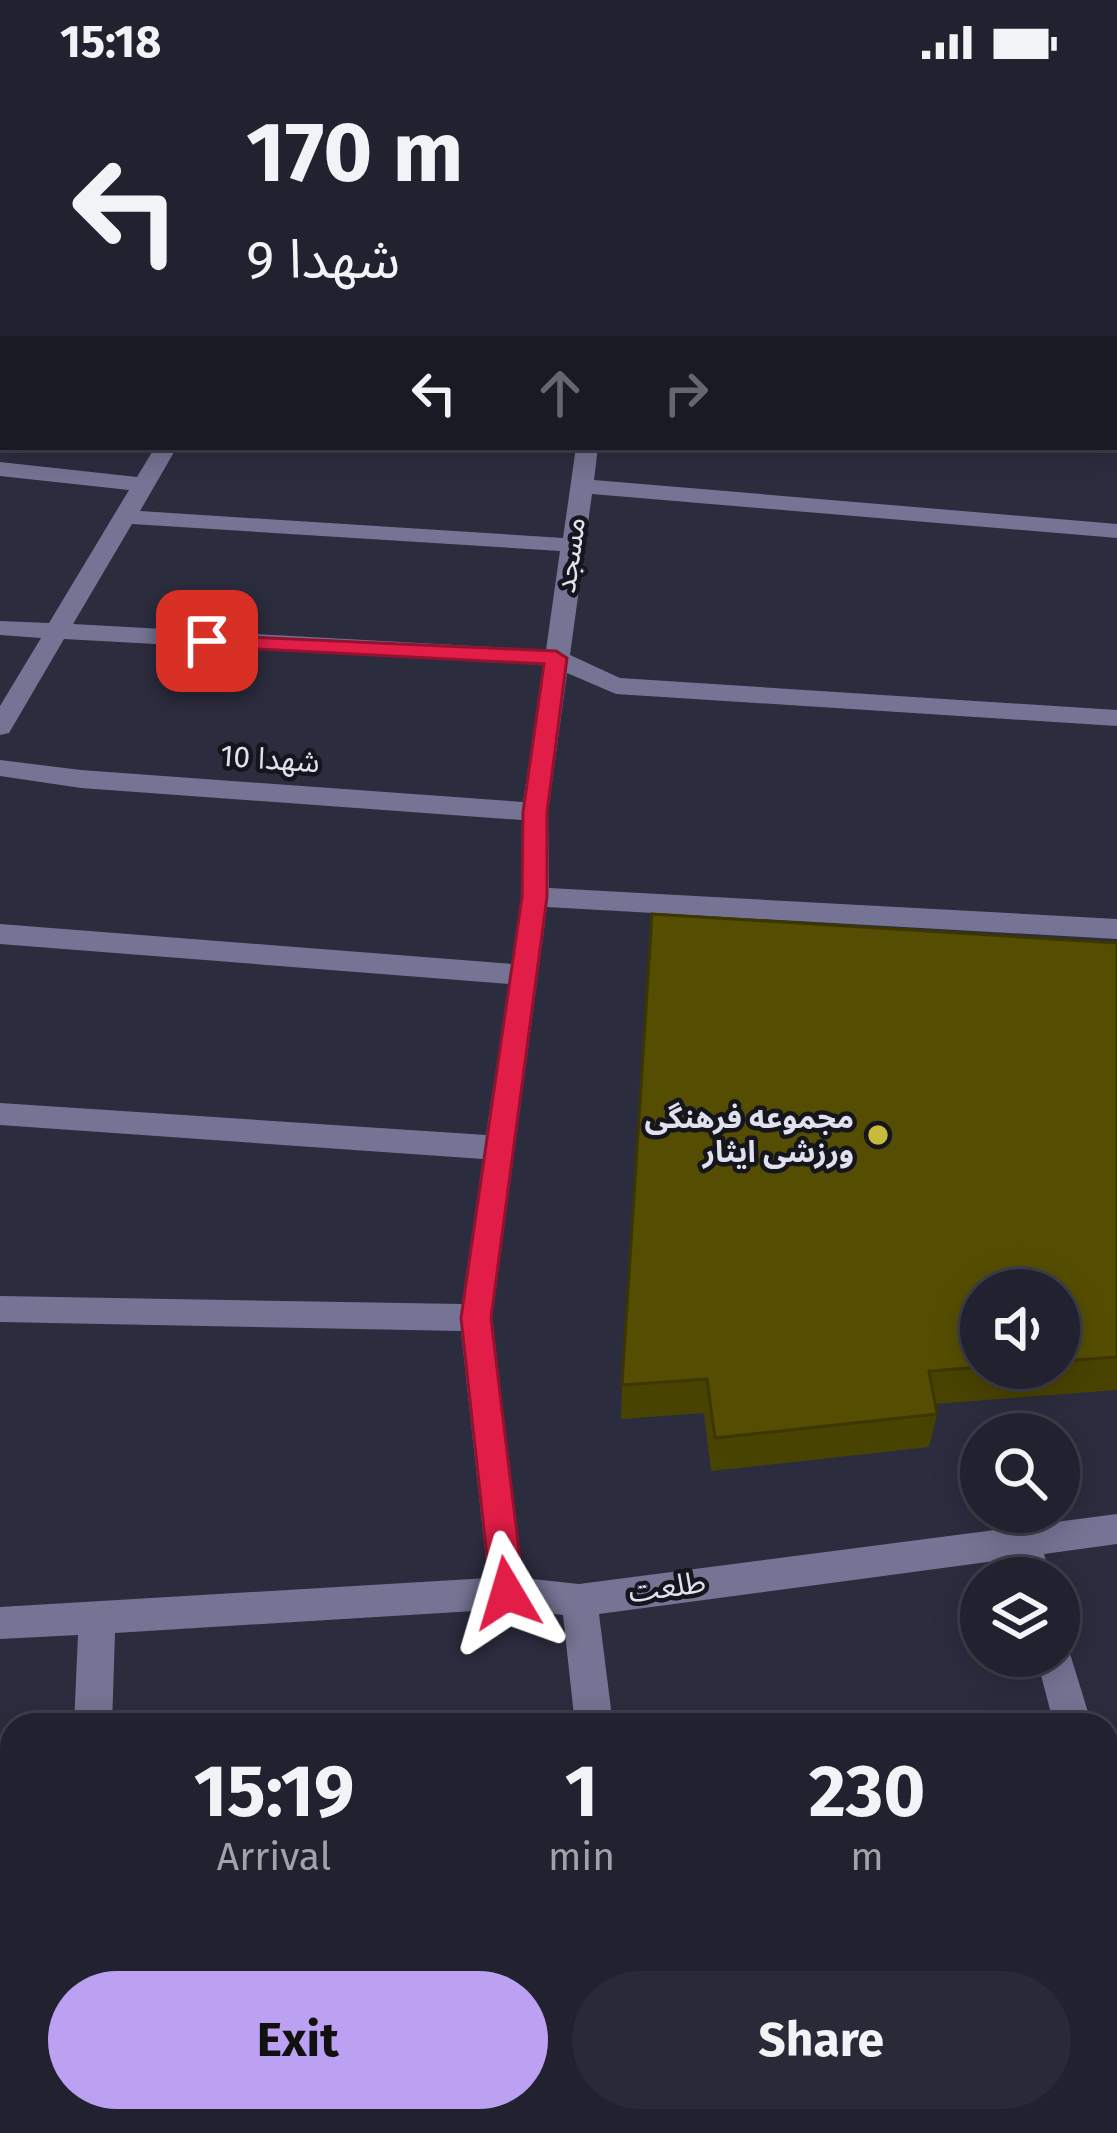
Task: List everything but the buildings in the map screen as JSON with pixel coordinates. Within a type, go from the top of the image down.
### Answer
[{"type":"street","points":[[0,728],[164,450]]},
{"type":"street","name":"مسجد","points":[[507,1593],[476,1318],[535,897],[535,812],[586,450]]},
{"type":"street","points":[[0,470],[147,485]]},
{"type":"street","points":[[580,486],[1117,530]]},
{"type":"street","points":[[129,517],[570,545]]},
{"type":"street","points":[[0,628],[556,658],[616,686],[1117,718]]},
{"type":"street","name":"شهدا 10","points":[[0,768],[535,812]]},
{"type":"street","points":[[535,897],[1117,929]]},
{"type":"street","points":[[0,934],[525,975]]},
{"type":"street","points":[[0,1114],[500,1148]]},
{"type":"street","points":[[0,1309],[476,1318]]},
{"type":"street","name":"طلعت","points":[[0,1623],[507,1593],[579,1600],[1117,1528]]},
{"type":"street","points":[[1022,1538],[1027,1557]]},
{"type":"street","points":[[579,1600],[593,1713]]},
{"type":"street","points":[[93,1713],[97,1620]]},
{"type":"street","points":[[1060,1677],[1070,1713]]},
{"type":"place","name":"مجموعه فرهنگی ورزشی ایثار","points":[[878,1135]]},
{"type":"route","points":[[207,641],[556,658],[535,812],[535,897],[476,1318],[507,1593]]}]
